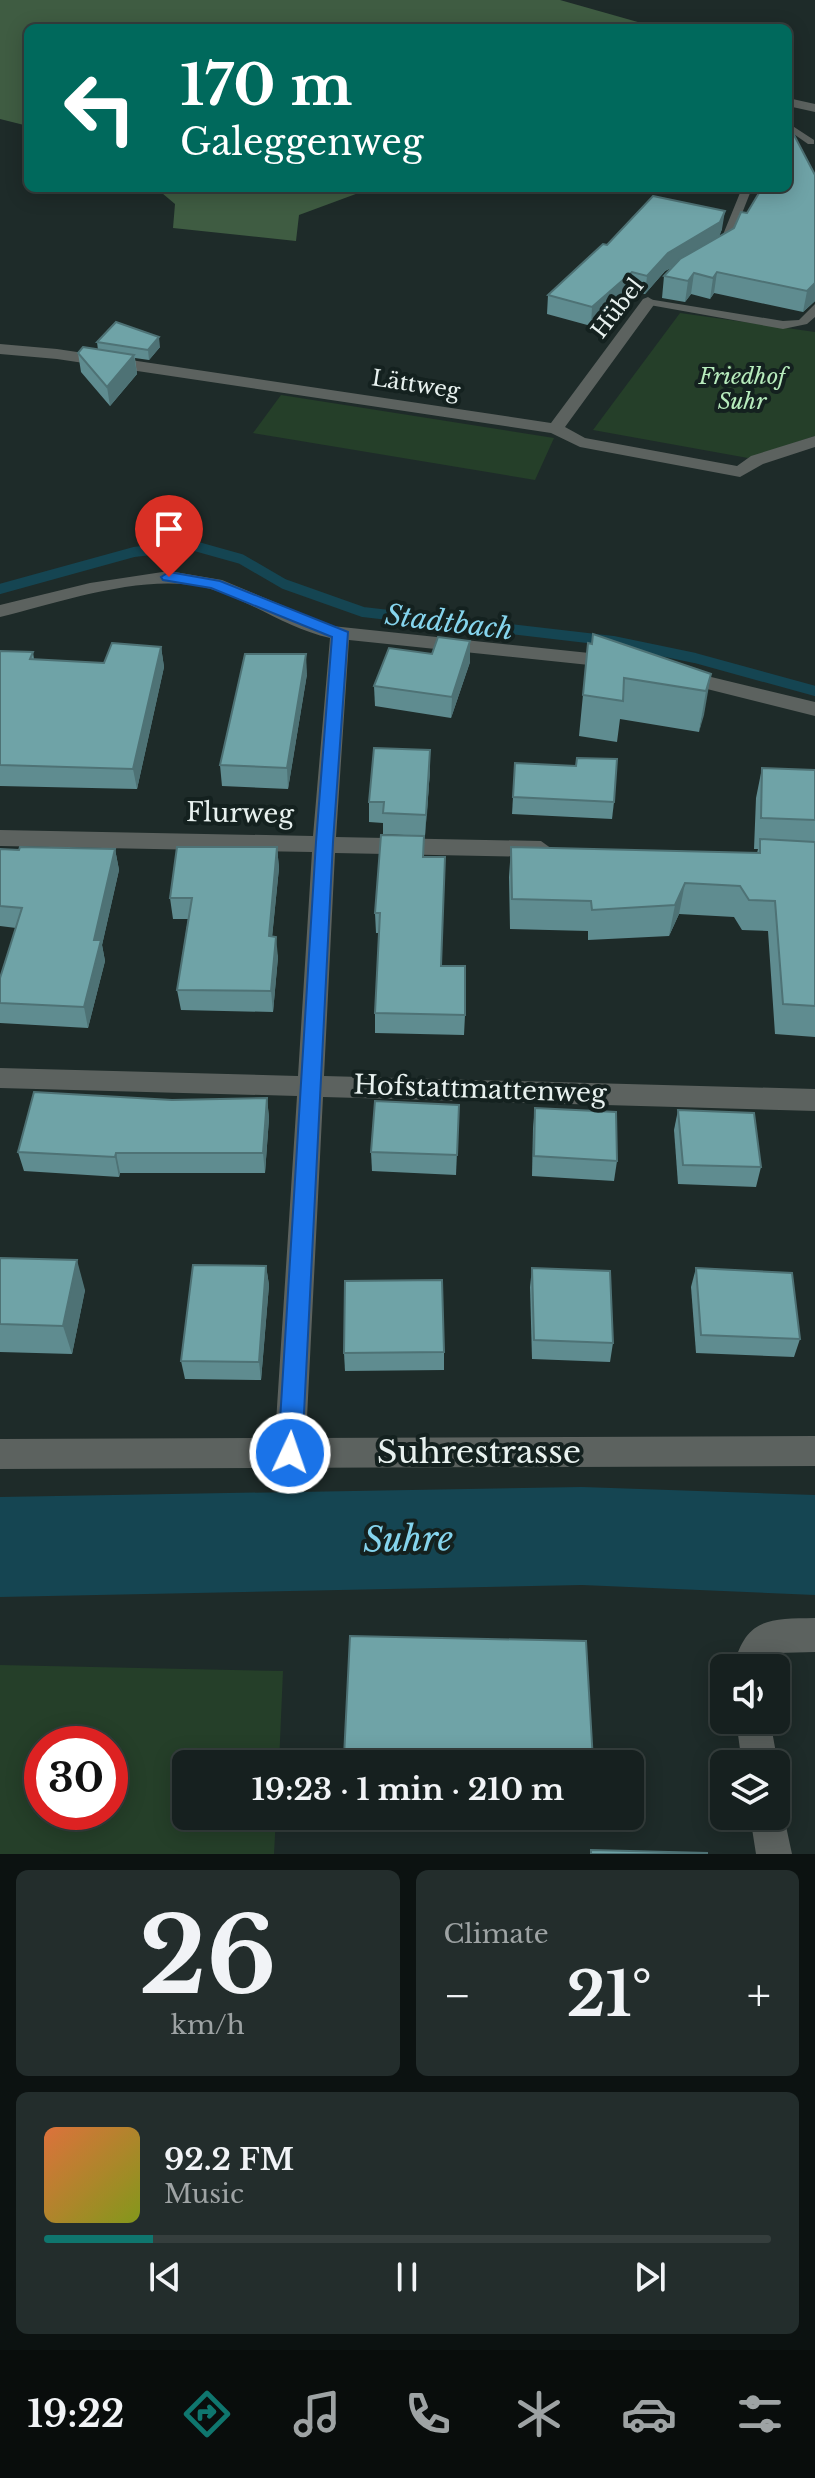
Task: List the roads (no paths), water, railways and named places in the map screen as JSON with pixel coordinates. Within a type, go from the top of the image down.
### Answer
[{"type":"street","points":[[792,103],[815,108]]},
{"type":"street","name":"Hübel","points":[[555,429],[652,297]]},
{"type":"street","name":"Lättweg","points":[[0,349],[57,354],[555,429],[580,442],[740,472],[757,460],[815,441]]},
{"type":"street","points":[[0,611],[90,589],[169,577],[215,584],[328,632],[634,666]]},
{"type":"street","points":[[290,1453],[324,842],[340,632]]},
{"type":"street","points":[[664,672],[815,709]]},
{"type":"street","name":"Flurweg","points":[[0,838],[324,842],[564,850]]},
{"type":"street","name":"Hofstattmattenweg","points":[[0,1078],[815,1100]]},
{"type":"street","name":"Suhrestrasse","points":[[0,1454],[815,1451]]},
{"type":"street","points":[[754,1654],[770,1636],[815,1635]]},
{"type":"street","points":[[770,1830],[774,1854]]},
{"type":"lane","points":[[792,129],[811,142]]},
{"type":"lane","points":[[703,257],[725,244],[745,192]]},
{"type":"lane","points":[[652,297],[783,325],[802,324],[811,319],[815,307]]},
{"type":"waterway","name":"Stadtbach","points":[[0,589],[134,552],[191,545],[241,559],[284,584],[363,612],[613,641],[695,658],[815,691]]},
{"type":"waterway","name":"Suhre","points":[[0,1547],[582,1536],[815,1545]]},
{"type":"park label","name":"Friedhof Suhr","points":[[742,388]]}]
